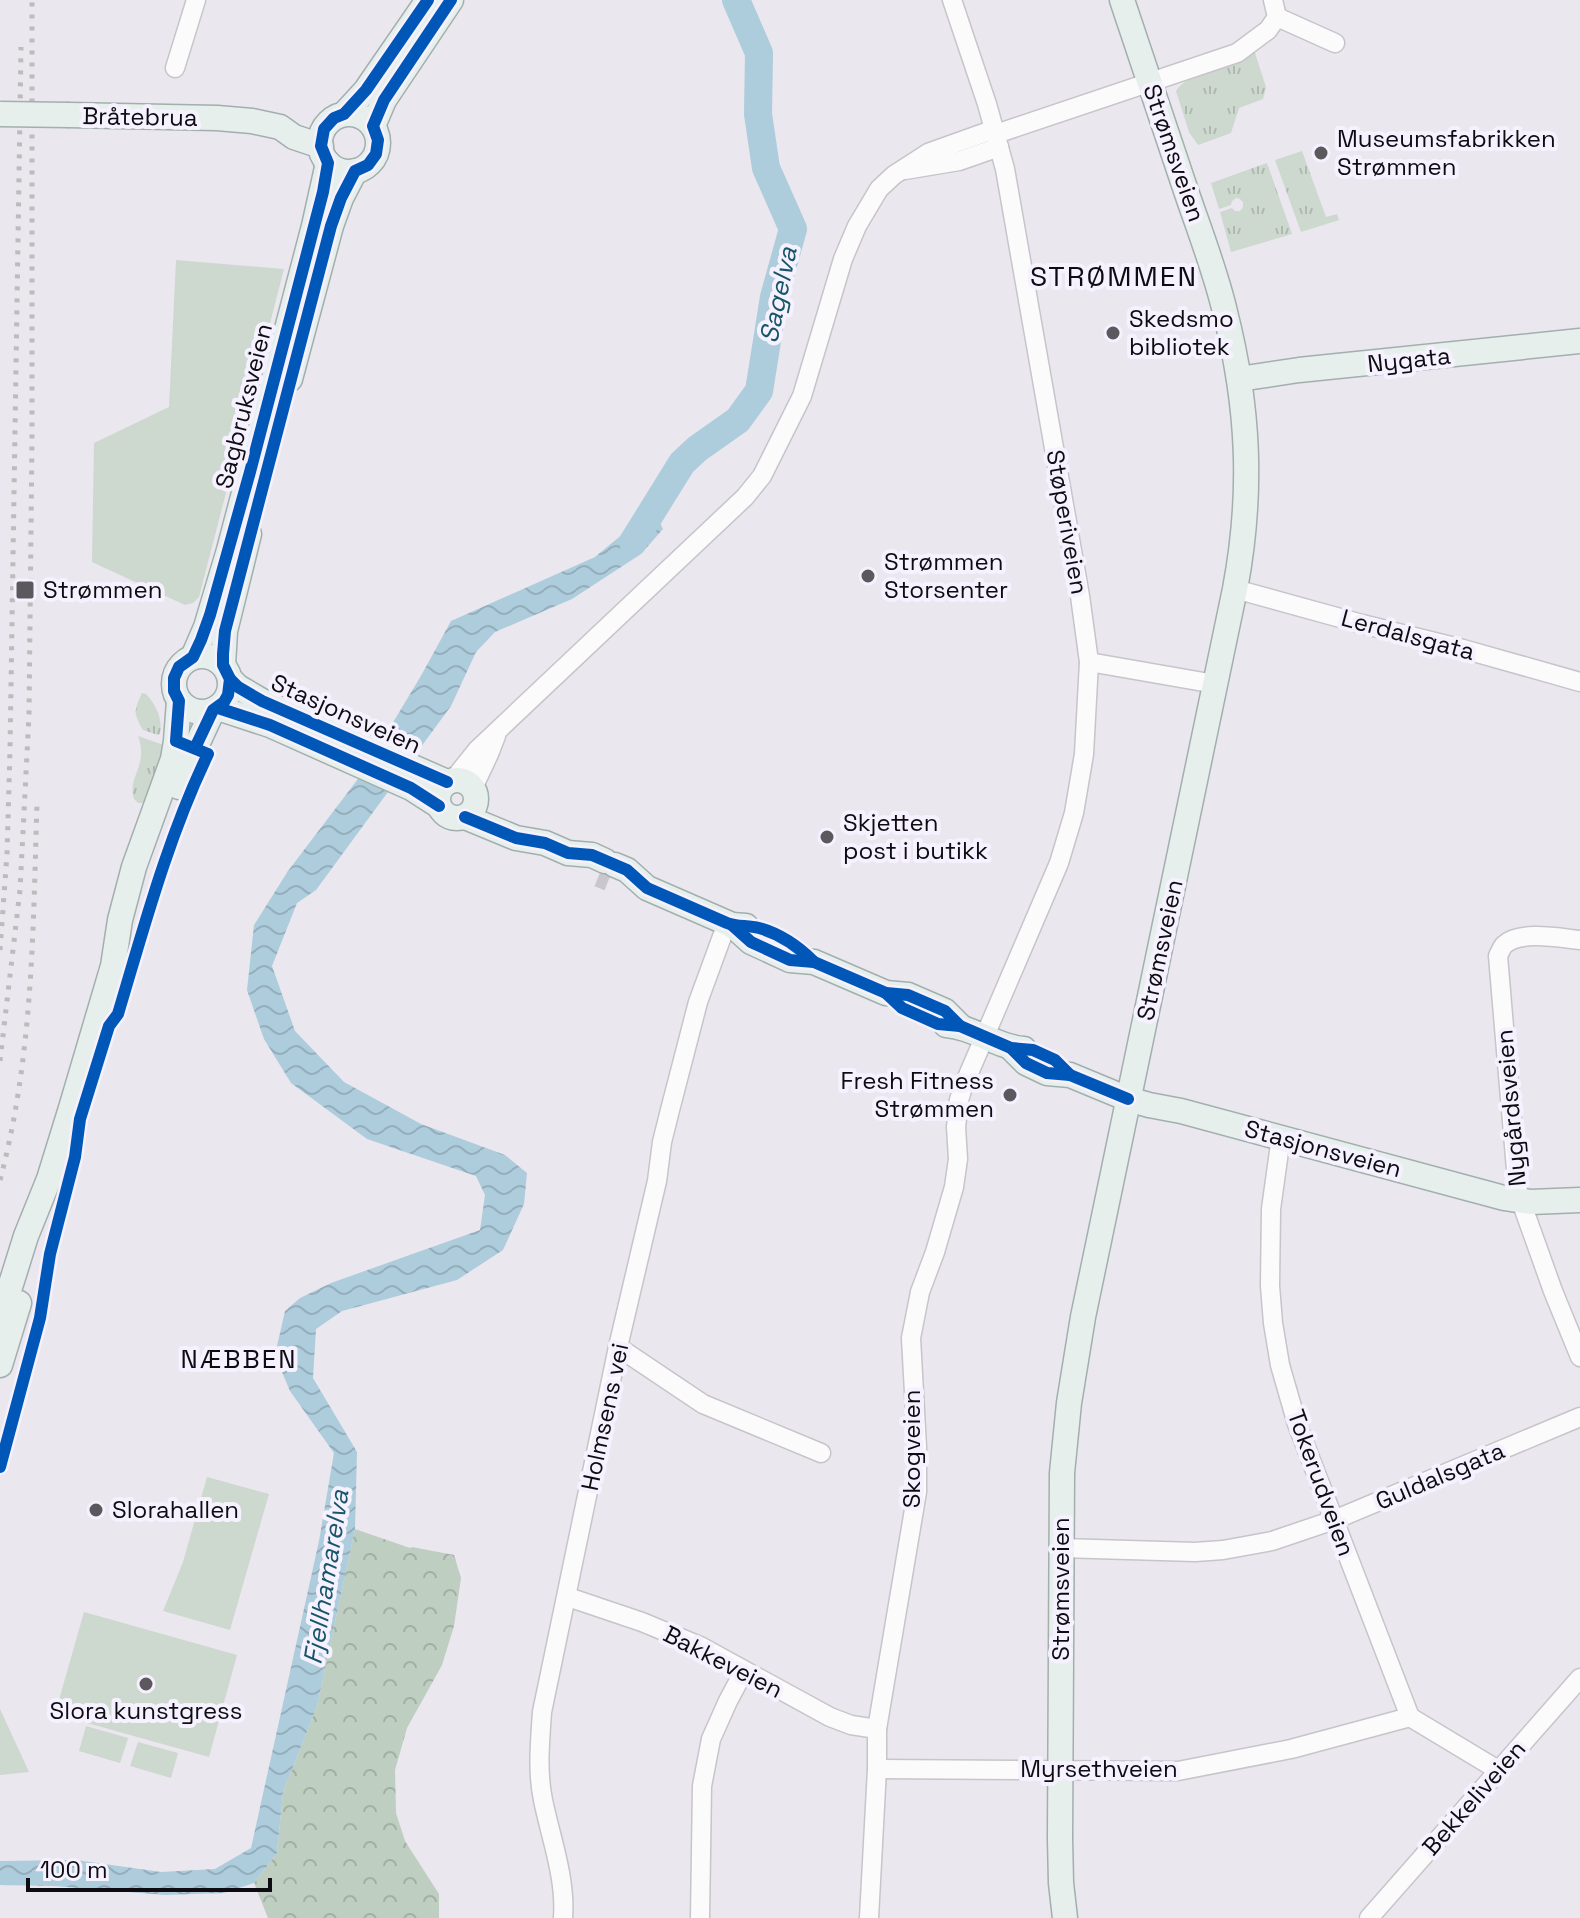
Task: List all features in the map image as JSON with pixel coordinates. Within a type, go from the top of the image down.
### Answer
[{"type":"main road","points":[[336,119],[355,114],[373,126],[378,140],[376,154],[368,165],[355,171],[340,171],[324,154],[321,135],[336,119],[366,90],[428,0]]},
{"type":"main road","points":[[373,126],[384,100],[451,0]]},
{"type":"main road","name":"Strømsveien","points":[[1065,1918],[1060,1861],[1061,1548],[1064,1447],[1072,1381],[1235,589],[1245,531],[1247,490],[1246,440],[1239,379],[1222,299],[1122,0]]},
{"type":"main road","name":"Bråtebrua","points":[[0,114],[217,118],[280,127],[297,122],[336,119]]},
{"type":"main road","name":"Bråtebrua","points":[[280,127],[324,154]]},
{"type":"main road","name":"Sagbruksveien","points":[[188,659],[206,627],[232,537],[314,226],[324,154]]},
{"type":"main road","name":"Sagbruksveien","points":[[227,672],[225,631],[331,226],[355,171]]},
{"type":"main road","name":"Nygata","points":[[1239,379],[1580,341]]},
{"type":"main road","points":[[0,1319],[26,1236],[49,1179],[113,966],[120,920],[134,867],[173,759],[176,672],[188,659],[209,656],[227,672],[228,695],[215,709],[187,766],[133,924],[113,966]]},
{"type":"main road","name":"Stasjonsveien","points":[[227,672],[238,687],[366,758],[415,780],[463,793],[522,824],[545,843],[568,853],[586,869],[627,870],[647,888],[730,924],[751,942],[780,956],[814,962],[886,993],[908,995],[945,1011],[960,1026],[1011,1048],[1033,1050],[1055,1060],[1070,1075],[1128,1099],[1520,1201],[1580,1200]]},
{"type":"main road","points":[[176,693],[194,712],[215,709]]},
{"type":"main road","name":"Stasjonsveien","points":[[215,709],[366,758]]},
{"type":"main road","name":"Stasjonsveien","points":[[415,780],[439,806],[440,790],[463,793]]},
{"type":"main road","points":[[0,1365],[38,1240],[49,1179]]},
{"type":"street","points":[[175,68],[196,0]]},
{"type":"street","name":"Støperiveien","points":[[952,0],[1005,169],[1089,662],[1084,754],[1068,838],[985,1037]]},
{"type":"street","points":[[463,793],[489,754],[498,731],[745,497],[762,476],[802,396],[850,240],[887,180],[902,170],[959,161],[997,136],[1237,53],[1268,30],[1275,8],[1335,43]]},
{"type":"street","name":"Lerdalsgata","points":[[1235,589],[1580,682]]},
{"type":"street","points":[[1089,662],[1215,684]]},
{"type":"street","name":"Holmsens vei","points":[[563,1918],[563,1888],[542,1797],[539,1764],[542,1712],[618,1347],[657,1181],[662,1142],[698,1002],[730,924]]},
{"type":"street","name":"Nygårdsveien","points":[[1580,940],[1531,936],[1515,939],[1503,945],[1498,956],[1512,1143],[1520,1201],[1580,1357]]},
{"type":"street","name":"Skogveien","points":[[869,1918],[877,1729],[917,1492],[911,1350],[913,1319],[954,1187],[959,1100],[985,1037]]},
{"type":"street","name":"Tokerudveien","points":[[1281,1137],[1271,1209],[1270,1286],[1280,1365],[1297,1424],[1410,1717]]},
{"type":"street","points":[[618,1347],[703,1404],[821,1453]]},
{"type":"street","name":"Guldalsgata","points":[[1061,1548],[1195,1552],[1272,1541],[1334,1520],[1580,1417]]},
{"type":"street","name":"Bakkeveien","points":[[568,1597],[700,1646],[830,1717],[851,1725],[877,1729]]},
{"type":"street","points":[[700,1918],[702,1786],[711,1739],[744,1671]]},
{"type":"street","name":"Bekkeliveien","points":[[1369,1918],[1580,1678]]},
{"type":"street","points":[[1410,1717],[1498,1770]]},
{"type":"street","name":"Myrsethveien","points":[[877,1769],[1178,1771],[1291,1749],[1410,1717]]},
{"type":"green space","points":[[1254,50],[1266,87],[1263,99],[1239,108],[1231,133],[1198,145],[1189,132],[1176,91],[1200,73]]},
{"type":"green space","points":[[1302,151],[1326,217],[1337,214],[1339,220],[1301,232],[1275,160]]},
{"type":"green space","points":[[1267,163],[1292,234],[1231,252],[1220,212],[1232,208],[1240,211],[1243,202],[1236,198],[1231,205],[1219,209],[1211,183]]},
{"type":"green space","points":[[176,260],[284,269],[199,597],[185,605],[92,562],[94,443],[169,407]]},
{"type":"green space","points":[[142,693],[150,698],[158,712],[161,728],[158,735],[143,730],[136,715]]},
{"type":"green space","points":[[138,736],[169,747],[145,803],[134,799],[133,791],[141,755]]},
{"type":"green space","points":[[207,1477],[269,1494],[230,1630],[163,1611],[183,1562]]},
{"type":"green space","points":[[355,1529],[410,1548],[454,1555],[461,1578],[454,1626],[442,1665],[407,1728],[395,1770],[396,1813],[405,1841],[439,1894],[439,1918],[268,1918],[254,1883],[277,1853],[283,1792],[317,1706]]},
{"type":"green space","name":"Slora kunstgress","points":[[84,1612],[237,1655],[209,1757],[55,1714]]},
{"type":"green space","points":[[0,1709],[29,1772],[0,1775]]},
{"type":"green space","points":[[86,1726],[128,1738],[120,1763],[79,1751]]},
{"type":"green space","points":[[138,1742],[178,1753],[171,1778],[130,1766]]},
{"type":"water","name":"Fjellhamarelva","points":[[653,509],[663,529],[641,554],[572,599],[495,632],[476,652],[451,706],[316,890],[297,903],[272,966],[295,1031],[344,1082],[421,1124],[505,1155],[527,1173],[524,1204],[503,1250],[457,1280],[342,1311],[316,1329],[313,1378],[357,1452],[355,1529],[317,1706],[283,1792],[277,1853],[254,1883],[224,1893],[165,1895],[0,1885],[0,1861],[76,1860],[161,1872],[215,1869],[251,1848],[319,1541],[334,1453],[290,1391],[275,1355],[285,1311],[300,1298],[331,1283],[480,1230],[485,1195],[476,1176],[367,1139],[291,1083],[264,1039],[247,990],[254,925],[288,871],[364,771],[451,621],[595,557]]},
{"type":"waterway","name":"Sagelva","points":[[633,542],[682,463],[738,420],[759,391],[774,297],[793,229],[766,168],[758,114],[759,53],[736,0]]},
{"type":"tunnel","points":[[599,875],[609,879]]},
{"type":"railway","points":[[0,1061],[20,890],[29,715],[32,0]]},
{"type":"railway","points":[[0,950],[10,750],[21,47]]},
{"type":"railway","points":[[0,1180],[11,1134],[25,1040],[37,803]]},
{"type":"cycle path","points":[[0,1467],[40,1318],[50,1254],[75,1157],[80,1119],[109,1026],[118,1014],[169,850],[208,754],[176,741],[179,701],[174,691],[174,678],[179,667],[193,657],[201,640],[250,472],[323,192],[328,163],[321,146],[324,129],[334,118],[344,114],[366,90],[428,0]]},
{"type":"cycle path","points":[[195,748],[213,710],[228,695],[230,679],[223,665],[225,631],[331,226],[355,171],[368,165],[376,154],[378,140],[373,126],[384,100],[451,0]]},
{"type":"cycle path","points":[[230,679],[262,701],[447,782]]},
{"type":"cycle path","points":[[218,708],[270,725],[411,788],[439,806]]},
{"type":"cycle path","points":[[465,817],[516,838],[545,843],[568,853],[592,855],[627,870],[647,888],[727,923],[775,934],[814,962]]},
{"type":"cycle path","points":[[732,925],[751,942],[790,960],[814,962],[886,993],[908,995],[945,1011],[960,1026]]},
{"type":"cycle path","points":[[886,993],[902,1008],[938,1024],[960,1026],[1011,1048],[1033,1050],[1055,1060],[1070,1075]]},
{"type":"cycle path","points":[[1011,1048],[1026,1063],[1047,1073],[1070,1075],[1128,1099]]},
{"type":"place","name":"Museumsfabrikken Strømmen","points":[[1321,153]]},
{"type":"place","name":"Skedsmo bibliotek","points":[[1113,333]]},
{"type":"place","name":"Strømmen Storsenter","points":[[868,576]]},
{"type":"place","name":"Strømmen","points":[[25,590]]},
{"type":"place","name":"Skjetten post i butikk","points":[[827,837]]},
{"type":"place","name":"Fresh Fitness Strømmen","points":[[1010,1095]]},
{"type":"place","name":"Slorahallen","points":[[96,1510]]},
{"type":"place","name":"Slora kunstgress","points":[[146,1684]]},
{"type":"district","name":"STRØMMEN","points":[[1114,276]]},
{"type":"district","name":"NÆBBEN","points":[[239,1359]]}]
